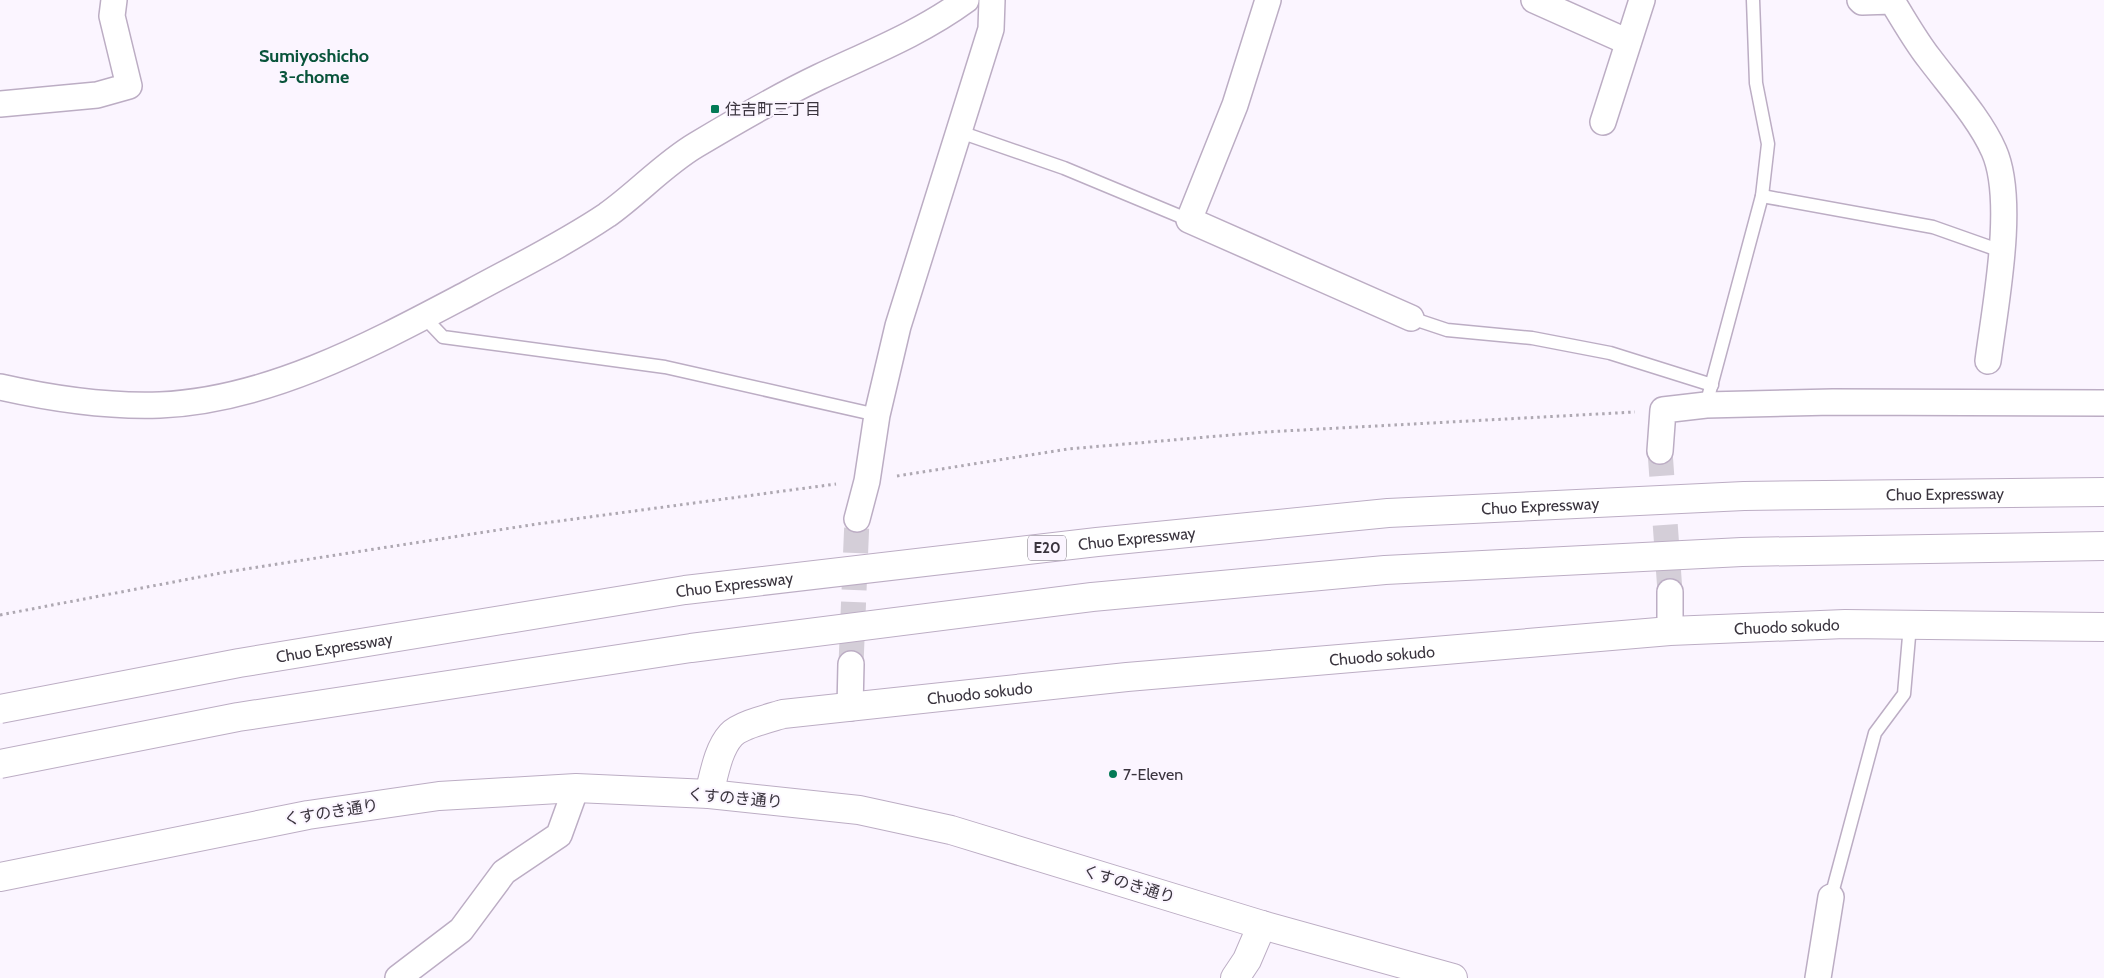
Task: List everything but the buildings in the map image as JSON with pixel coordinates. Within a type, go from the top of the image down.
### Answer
[{"type":"main road","name":"Chuo Expressway","points":[[0,709],[239,663],[684,590],[1097,542],[1388,513],[1744,496],[2104,492]]},
{"type":"main road","points":[[0,764],[238,717],[671,651],[1092,597],[1385,570],[1742,552],[2104,546]]},
{"type":"main road","name":"Chuodo sokudo","points":[[709,794],[719,759],[732,734],[754,723],[783,714],[1127,677],[1670,631],[1845,624],[2104,627]]},
{"type":"main road","name":"くすのき通り","points":[[0,877],[308,814],[439,796],[576,788],[709,794],[859,810],[951,830],[1262,925],[1453,978]]},
{"type":"main road","points":[[1235,978],[1247,960],[1262,925]]},
{"type":"street","points":[[0,104],[97,95],[129,86],[112,16],[114,0]]},
{"type":"street","points":[[0,387],[61,400],[109,404],[162,405],[226,395],[320,366],[424,317],[560,245],[609,213],[693,147],[818,78],[938,21],[966,0]]},
{"type":"street","points":[[857,519],[867,481],[877,415],[901,316],[960,132],[990,29],[992,0]]},
{"type":"street","points":[[1268,0],[1235,105],[1189,220],[1412,318]]},
{"type":"street","points":[[1534,0],[1628,42]]},
{"type":"street","points":[[1603,122],[1642,0]]},
{"type":"street","points":[[1860,0],[1862,2],[1893,0],[1928,57],[1959,95],[1994,151],[2004,188],[2001,251],[1988,361]]},
{"type":"street","points":[[1660,451],[1663,410],[1709,395],[1833,402],[2104,403]]},
{"type":"street","points":[[1670,592],[1670,631]]},
{"type":"street","points":[[850,708],[851,664]]},
{"type":"street","points":[[398,978],[461,930],[504,872],[560,835],[576,788]]},
{"type":"street","points":[[1818,978],[1831,897]]},
{"type":"lane","points":[[1412,318],[1447,330],[1532,338],[1610,353],[1709,395],[1762,196],[1768,144],[1756,83],[1753,0]]},
{"type":"lane","points":[[960,132],[1064,168],[1189,220]]},
{"type":"lane","points":[[1762,196],[1933,227],[2001,251]]},
{"type":"lane","points":[[424,317],[442,337],[665,366],[877,415]]},
{"type":"lane","points":[[1831,897],[1875,733],[1904,694],[1910,625]]},
{"type":"path","points":[[0,615],[226,572],[538,524],[867,481],[1087,448],[1265,432],[1663,410]]},
{"type":"tunnel","points":[[1660,451],[1670,592]]},
{"type":"tunnel","points":[[851,664],[857,519]]},
{"type":"place","name":"住吉町三丁目","points":[[715,109]]},
{"type":"place","name":"7-Eleven","points":[[1113,774]]},
{"type":"district","name":"Sumiyoshicho 3-chome","points":[[314,66]]}]
